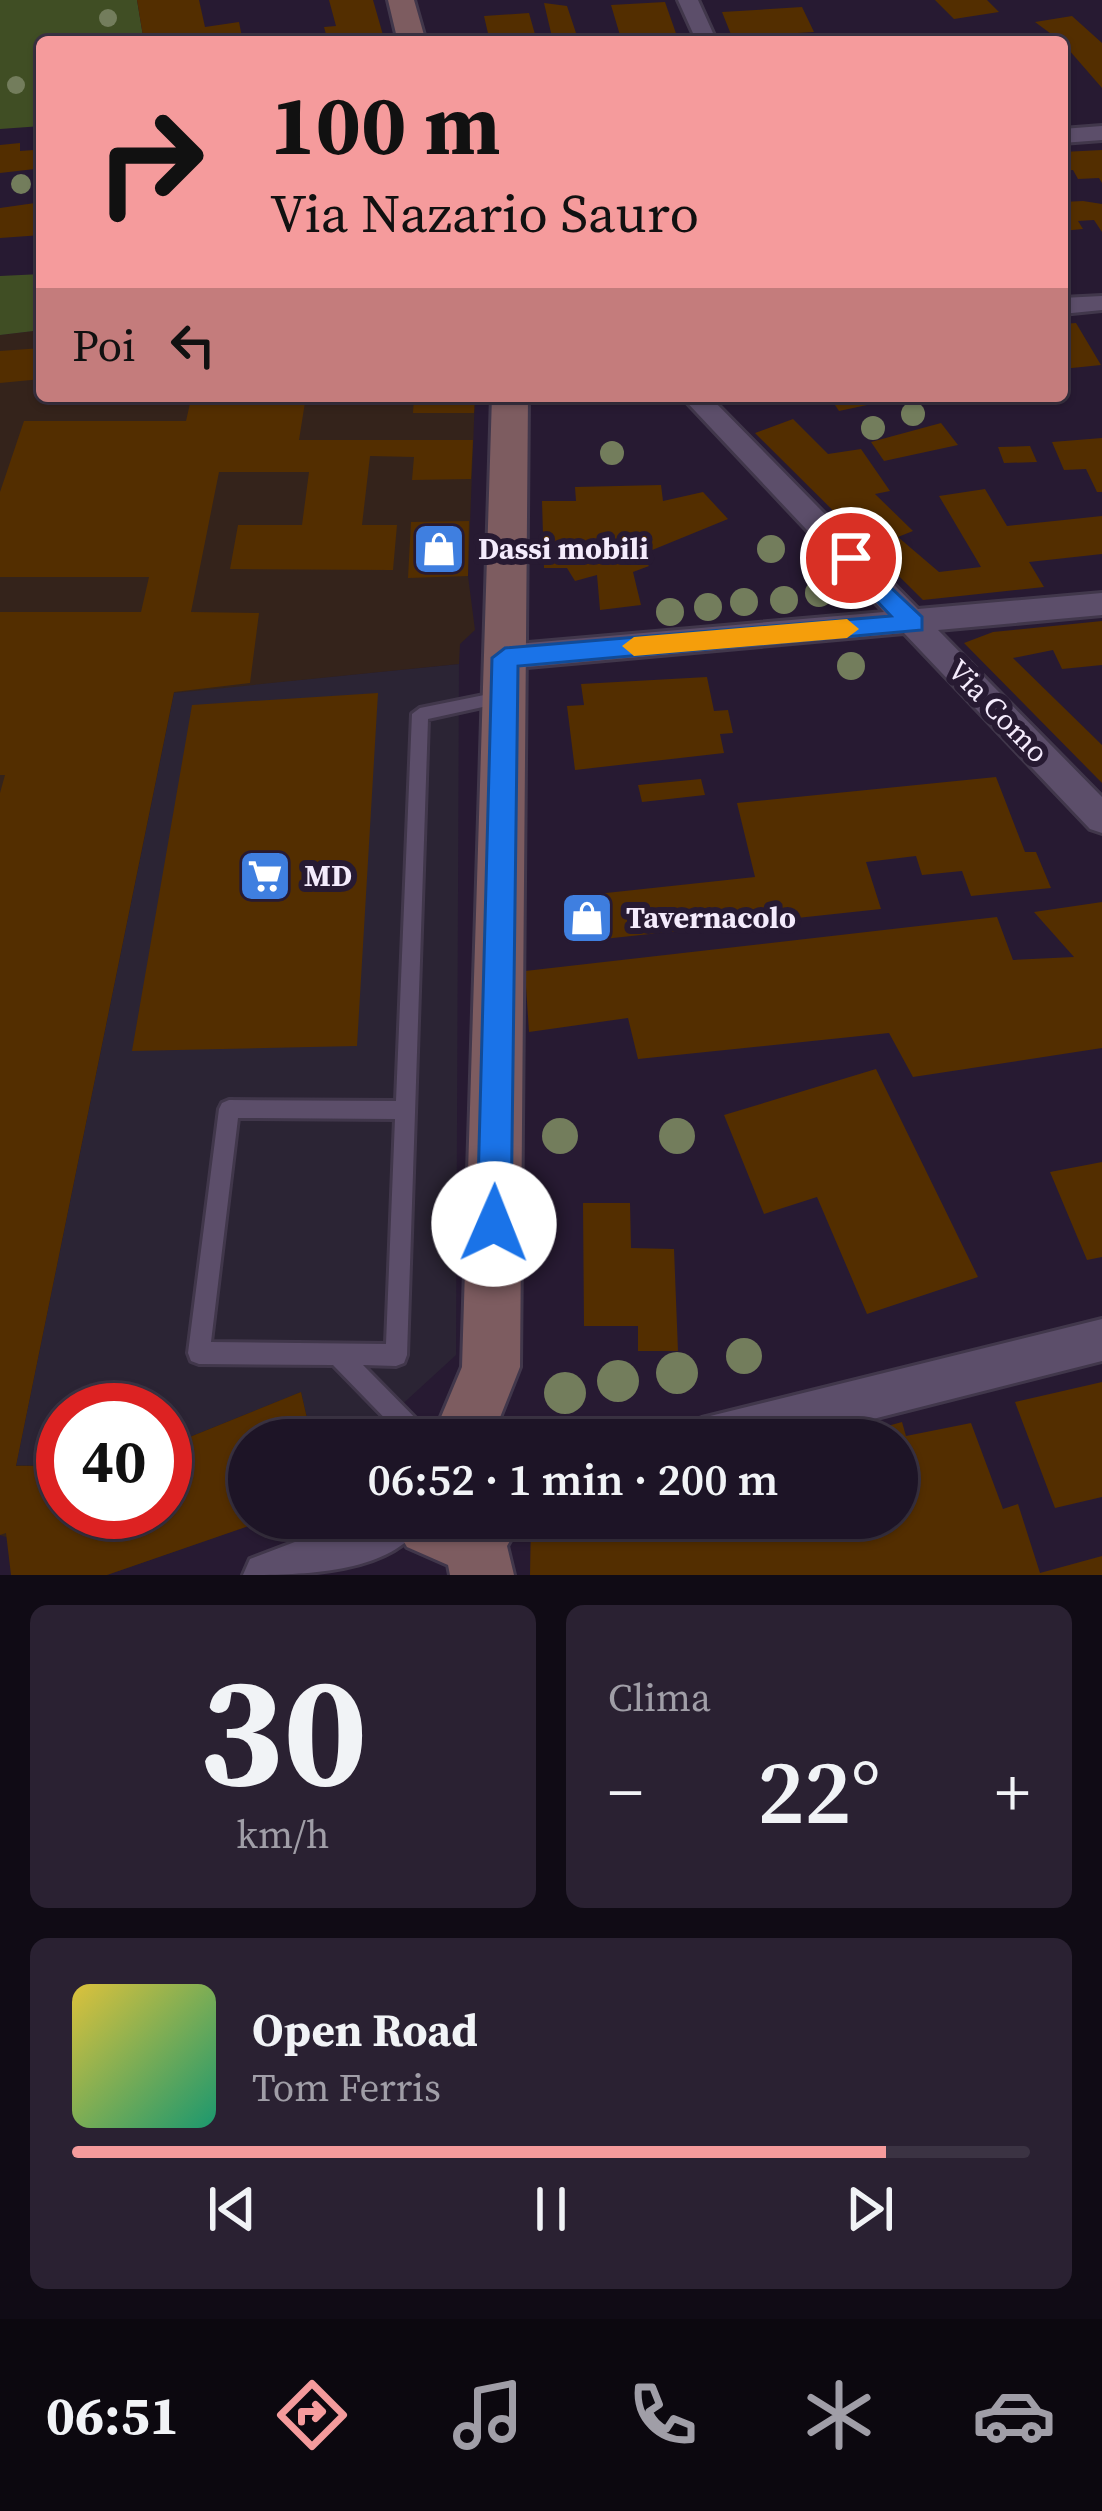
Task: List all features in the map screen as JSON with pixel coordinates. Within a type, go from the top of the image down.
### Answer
[{"type":"street","points":[[400,0],[410,36]]},
{"type":"street","points":[[688,0],[704,36]]},
{"type":"street","points":[[1068,136],[1102,134]]},
{"type":"street","points":[[1068,306],[1102,303]]},
{"type":"street","points":[[461,1419],[491,1367],[510,402]]},
{"type":"street","name":"Via Como","points":[[700,402],[1102,818]]},
{"type":"street","points":[[505,677],[914,623],[1102,604]]},
{"type":"street","points":[[786,1419],[1102,1340]]},
{"type":"street","points":[[266,1575],[364,1539]]},
{"type":"lane","points":[[406,1110],[229,1109],[199,1353],[396,1355],[406,1110],[420,714],[505,677]]},
{"type":"lane","points":[[340,1358],[426,1419]]},
{"type":"shaded area","points":[[36,331],[36,402],[475,402],[468,576],[475,630],[460,644],[459,664],[174,693],[16,1465],[36,1465],[36,1539],[192,1539],[192,1436],[228,1422],[228,1533],[107,1575],[0,1535],[0,335]]},
{"type":"shaded area","points":[[459,664],[456,1355],[386,1419],[307,1419],[301,1393],[192,1436],[192,1383],[36,1383],[36,1466],[16,1466],[174,692]]},
{"type":"shaded area","points":[[301,1392],[307,1419],[234,1419]]},
{"type":"green space","points":[[0,0],[137,0],[143,36],[36,36],[36,126],[0,129]]},
{"type":"green space","points":[[36,274],[36,331],[0,335],[0,276]]},
{"type":"building","points":[[137,0],[199,0],[205,27],[239,22],[242,36],[143,36]]},
{"type":"building","points":[[329,0],[373,0],[383,36],[326,36],[324,27],[336,26]]},
{"type":"building","points":[[935,0],[987,0],[999,12],[954,19]]},
{"type":"building","points":[[665,2],[677,36],[620,36],[611,5]]},
{"type":"building","points":[[544,3],[567,6],[577,36],[552,36]]},
{"type":"building","points":[[802,7],[814,32],[732,36],[722,12]]},
{"type":"building","points":[[529,13],[535,36],[489,36],[484,16]]},
{"type":"building","points":[[1072,16],[1102,43],[1102,88],[1068,49],[1068,36],[1054,36],[1035,22]]},
{"type":"building","points":[[20,143],[20,151],[34,150],[35,169],[0,173],[0,145]]},
{"type":"building","points":[[1102,150],[1102,183],[1099,178],[1078,179],[1068,170],[1068,152]]},
{"type":"building","points":[[1068,202],[1102,204],[1102,232],[1094,220],[1078,221],[1083,229],[1068,230]]},
{"type":"building","points":[[36,203],[36,235],[0,238],[0,208]]},
{"type":"building","points":[[1076,323],[1101,365],[1068,368],[1068,324]]},
{"type":"building","points":[[36,348],[36,380],[0,383],[0,351]]},
{"type":"building","points":[[190,402],[305,402],[299,440],[473,440],[471,479],[412,480],[414,457],[370,456],[362,525],[397,525],[393,570],[230,569],[238,525],[302,525],[309,472],[219,472],[191,612],[259,613],[250,683],[174,692],[16,1466],[36,1466],[36,1539],[192,1539],[192,1436],[228,1422],[228,1533],[107,1575],[11,1575],[6,1533],[0,1535],[0,793],[5,775],[0,775],[0,612],[141,612],[149,577],[0,577],[0,492],[24,421],[186,421]]},
{"type":"building","points":[[414,402],[475,402],[474,413],[413,413]]},
{"type":"building","points":[[833,402],[881,402],[839,411]]},
{"type":"building","points":[[793,419],[828,454],[861,449],[890,491],[875,494],[913,531],[898,537],[939,572],[981,567],[939,496],[985,489],[1007,526],[1102,516],[1102,554],[1029,562],[1044,587],[923,600],[755,433]]},
{"type":"building","points":[[941,423],[958,445],[884,461],[871,442]]},
{"type":"building","points":[[1102,438],[1102,492],[1097,492],[1086,469],[1064,470],[1052,442]]},
{"type":"building","points":[[1030,446],[1037,462],[1004,463],[998,447]]},
{"type":"building","points":[[661,485],[663,501],[703,492],[728,519],[640,555],[649,566],[633,572],[641,605],[600,610],[597,575],[575,581],[567,568],[544,568],[542,501],[576,501],[575,487]]},
{"type":"building","name":"Dassi mobili","points":[[469,521],[468,576],[408,578],[411,522]]},
{"type":"building","points":[[1102,621],[1102,665],[1062,669],[1053,650],[1013,658],[1102,745],[1102,783],[964,643],[993,632]]},
{"type":"building","points":[[707,677],[714,711],[728,710],[733,733],[720,734],[724,753],[575,770],[567,706],[584,705],[581,684]]},
{"type":"building","name":"MD","points":[[378,693],[357,1046],[132,1051],[192,705]]},
{"type":"building","points":[[996,777],[1025,852],[1036,852],[1051,888],[971,896],[962,871],[922,875],[916,856],[866,862],[881,909],[585,941],[578,896],[755,877],[737,803]]},
{"type":"building","points":[[701,779],[705,795],[642,802],[638,785]]},
{"type":"building","points":[[1102,902],[1102,1048],[913,1077],[889,1033],[638,1059],[628,1018],[529,1032],[525,971],[997,917],[1013,960],[1074,957],[1034,912]]},
{"type":"building","points":[[876,1069],[978,1277],[867,1314],[817,1197],[764,1214],[724,1115]]},
{"type":"building","points":[[1102,1162],[1102,1257],[1087,1260],[1050,1172]]},
{"type":"building","points":[[583,1203],[630,1203],[631,1248],[674,1249],[678,1351],[638,1351],[638,1326],[584,1326]]},
{"type":"building","points":[[1102,1382],[1102,1497],[1055,1508],[1015,1402]]},
{"type":"building","points":[[301,1392],[307,1419],[234,1419]]},
{"type":"building","points":[[971,1423],[1003,1509],[1018,1504],[1040,1573],[1102,1556],[1102,1575],[530,1575],[531,1539],[918,1539],[918,1434]]},
{"type":"slow traffic","points":[[634,646],[847,629]]},
{"type":"place","name":"Dassi mobili","points":[[439,549]]},
{"type":"place","name":"MD","points":[[265,876]]},
{"type":"place","name":"Tavernacolo","points":[[587,918]]},
{"type":"route","points":[[494,1224],[505,658],[914,623],[851,558]]}]
